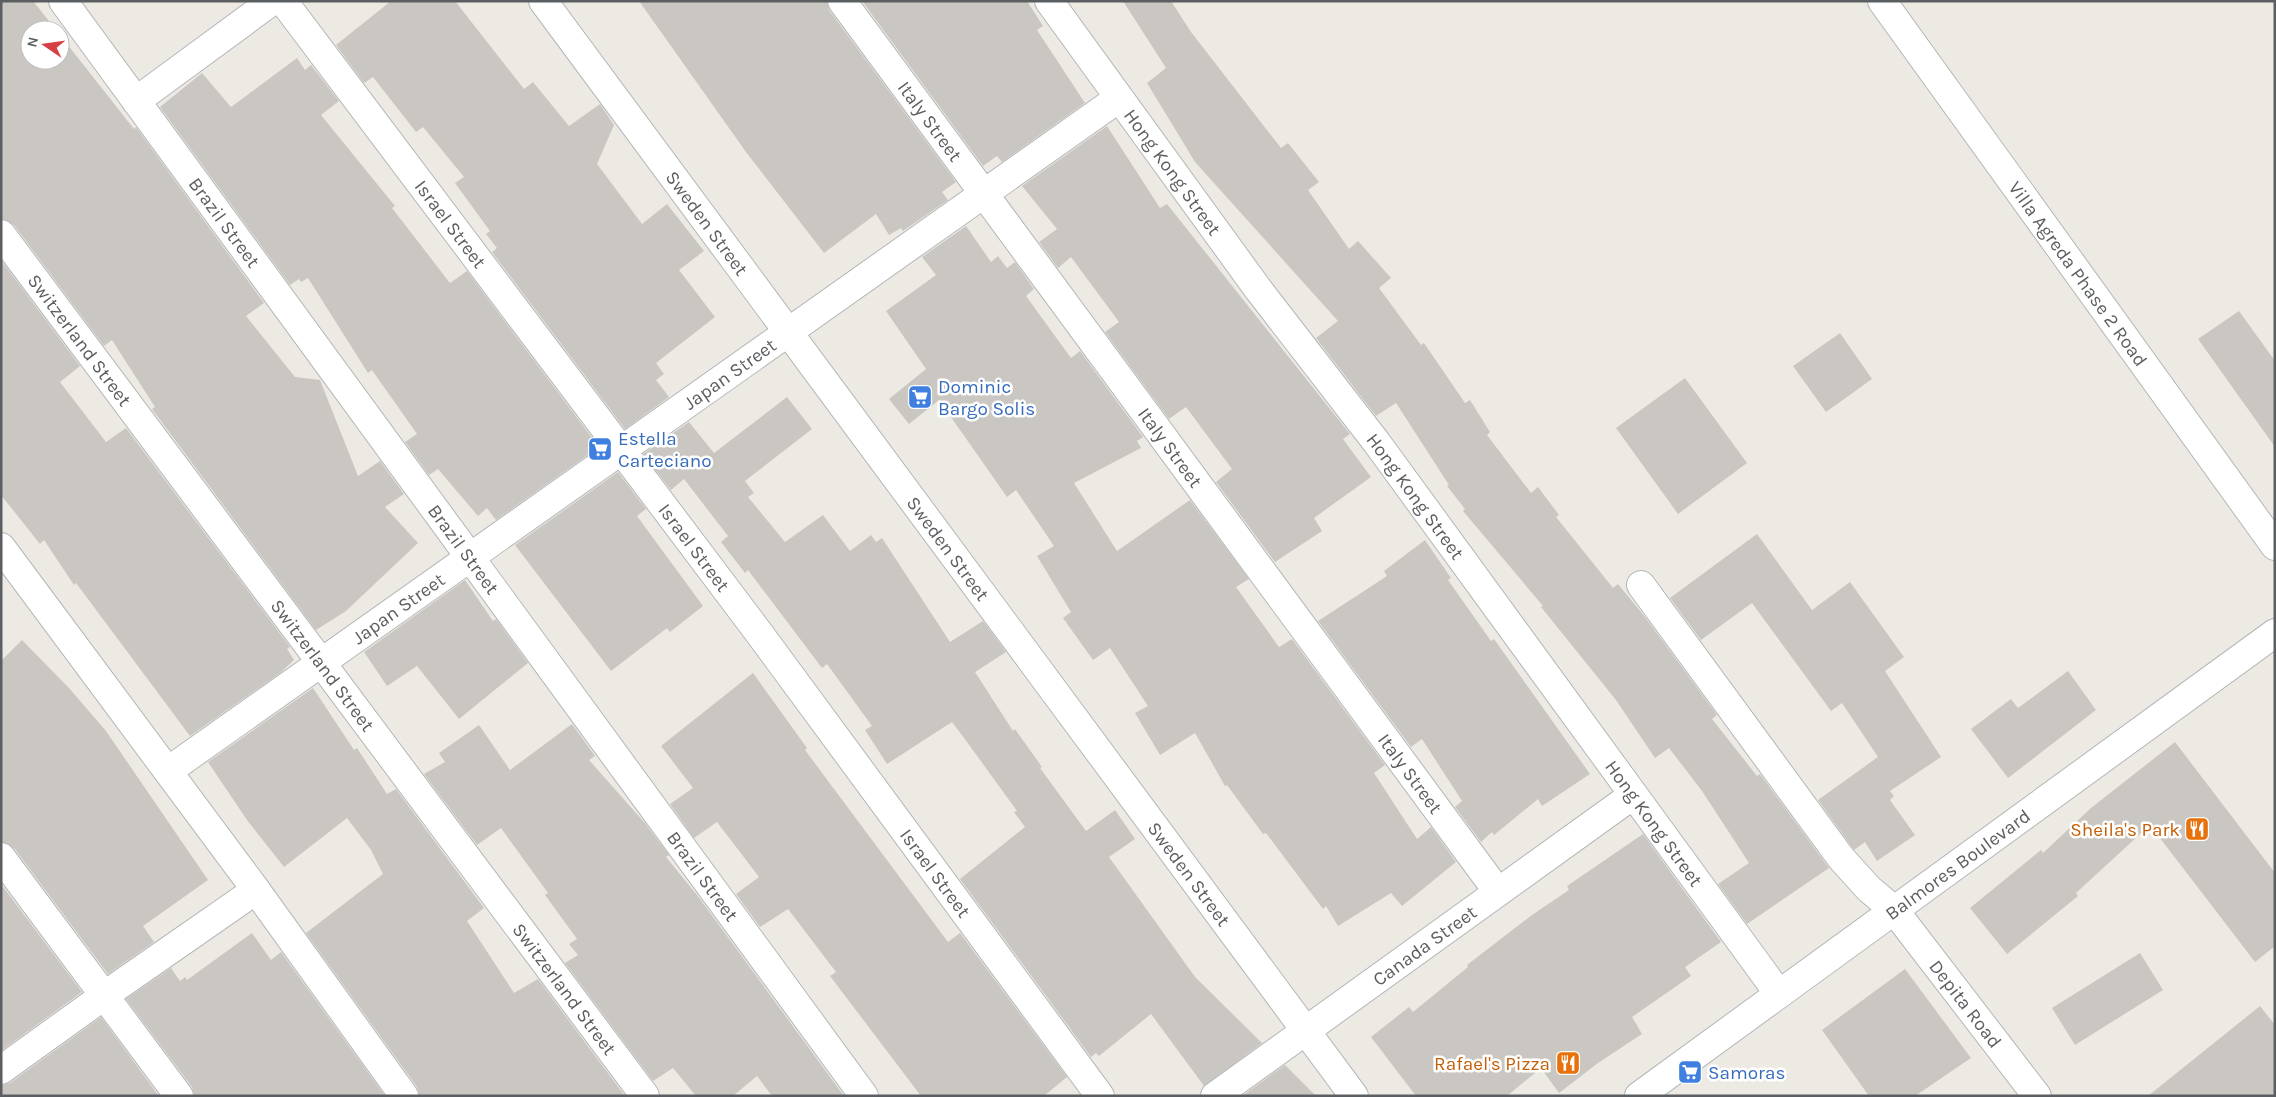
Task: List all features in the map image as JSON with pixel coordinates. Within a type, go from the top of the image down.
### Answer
[{"type":"street","name":"Brazil Street","points":[[63,1],[864,1096]]},
{"type":"street","points":[[136,101],[272,1]]},
{"type":"street","name":"Israel Street","points":[[283,1],[622,450],[1100,1096]]},
{"type":"street","name":"Sweden Street","points":[[542,1],[1354,1096]]},
{"type":"street","name":"Italy Street","points":[[842,1],[1498,892]]},
{"type":"street","name":"Hong Kong Street","points":[[1049,1],[1258,289],[1377,443],[1778,994]]},
{"type":"street","name":"Villa Agreda Phase 2 Road","points":[[1882,1],[2275,546]]},
{"type":"street","name":"Japan Street","points":[[168,771],[1119,98]]},
{"type":"street","name":"Switzerland Street","points":[[1,234],[645,1096]]},
{"type":"street","points":[[1,547],[256,890],[404,1096]]},
{"type":"street","name":"Depita Road","points":[[1641,585],[1841,858],[1869,889],[1894,910],[2037,1096]]},
{"type":"street","name":"Balmores Boulevard","points":[[1639,1096],[2275,633]]},
{"type":"street","name":"Canada Street","points":[[1215,1096],[1633,796]]},
{"type":"street","points":[[1,857],[179,1096]]},
{"type":"street","points":[[1,1070],[256,890]]},
{"type":"building","points":[[1,1],[33,1],[48,20],[20,20],[20,70],[70,70],[70,48],[134,129],[136,127],[264,303],[246,316],[295,377],[320,380],[358,476],[380,461],[404,494],[385,507],[418,543],[346,611],[316,630],[152,409],[155,407],[112,340],[104,346],[14,225],[1,219]]},
{"type":"building","points":[[391,1],[455,1],[524,89],[533,82],[569,126],[600,104],[614,125],[597,164],[642,224],[667,204],[704,251],[679,270],[715,317],[656,363],[664,374],[656,380],[669,397],[625,429],[492,252],[497,248],[486,234],[490,231],[455,183],[464,177],[423,127],[416,132],[373,77],[364,83],[336,45]]},
{"type":"building","points":[[639,1],[827,1],[829,10],[956,182],[942,192],[948,200],[903,231],[901,228],[889,235],[876,214],[824,253],[746,152]]},
{"type":"building","points":[[862,1],[1027,1],[1043,26],[1037,30],[1085,103],[1002,162],[997,156],[983,166]]},
{"type":"building","points":[[1123,1],[1171,1],[1191,32],[1281,148],[1288,143],[1319,182],[1308,190],[1349,249],[1358,241],[1391,278],[1379,288],[1421,345],[1424,343],[1465,403],[1470,400],[1490,432],[1487,435],[1531,493],[1538,487],[1559,515],[1556,517],[1613,588],[1618,584],[1645,617],[1717,715],[1712,719],[1757,776],[1760,774],[1829,868],[1747,924],[1718,884],[1749,863],[1702,791],[1669,748],[1655,758],[1616,700],[1541,607],[1543,606],[1463,511],[1465,509],[1447,486],[1449,485],[1396,403],[1376,416],[1316,338],[1338,321],[1195,162],[1147,83],[1166,68]]},
{"type":"building","points":[[297,58],[305,70],[311,65],[339,101],[321,115],[395,206],[392,208],[450,283],[467,271],[599,447],[496,520],[487,508],[478,516],[438,469],[429,475],[405,442],[417,434],[372,370],[368,373],[308,278],[301,282],[299,279],[290,285],[160,107],[202,73],[231,107]]},
{"type":"building","points":[[1107,126],[1160,208],[1167,204],[1350,434],[1343,439],[1371,477],[1314,518],[1322,531],[1275,562],[1216,482],[1232,469],[1186,407],[1169,419],[1105,332],[1119,322],[1071,257],[1058,268],[1039,242],[1057,229],[1022,186]]},
{"type":"building","points":[[966,226],[991,262],[998,256],[1007,268],[1015,262],[1034,289],[1026,296],[1071,358],[1080,351],[1143,437],[1137,441],[1141,448],[1074,483],[1117,551],[1190,500],[1249,579],[1236,587],[1279,647],[1292,639],[1385,765],[1374,773],[1417,839],[1431,827],[1456,862],[1402,906],[1391,893],[1338,926],[1326,906],[1323,909],[1266,833],[1263,834],[1227,785],[1225,786],[1195,733],[1160,755],[1135,713],[1148,706],[1110,648],[1093,660],[1063,618],[1071,612],[1037,556],[1054,546],[1016,490],[1007,497],[939,400],[909,424],[889,399],[926,369],[886,311],[936,275],[922,257]]},
{"type":"building","points":[[1,260],[80,366],[60,382],[106,442],[126,428],[290,647],[287,649],[294,660],[280,673],[190,736],[76,583],[74,585],[44,540],[40,544],[1,495]]},
{"type":"building","points":[[2239,311],[2275,361],[2275,447],[2198,339]]},
{"type":"building","points":[[1840,333],[1872,379],[1826,412],[1793,366]]},
{"type":"building","points":[[1685,378],[1747,463],[1678,514],[1616,428]]},
{"type":"building","points":[[787,397],[812,429],[745,481],[754,493],[748,497],[785,542],[823,515],[850,551],[871,535],[876,542],[882,538],[950,642],[983,621],[1006,652],[975,672],[1013,731],[1015,729],[1042,767],[1040,768],[1086,831],[1115,810],[1135,839],[1109,857],[1195,977],[1262,1043],[1204,1086],[1151,1014],[1099,1056],[1096,1053],[1091,1057],[960,879],[1025,827],[1014,812],[1017,811],[967,742],[952,722],[887,764],[865,730],[872,726],[827,664],[822,668],[748,570],[745,573],[721,542],[728,536],[684,479],[671,490],[643,454],[689,422],[714,453]]},
{"type":"building","points":[[618,472],[646,509],[637,516],[703,606],[670,632],[667,628],[611,671],[515,545]]},
{"type":"building","points":[[1757,534],[1812,610],[1850,582],[1904,657],[1885,671],[1941,757],[1890,791],[1894,796],[1890,800],[1915,835],[1877,861],[1865,842],[1854,850],[1818,800],[1878,757],[1842,703],[1831,711],[1752,603],[1701,640],[1670,598]]},
{"type":"building","points":[[1425,540],[1451,578],[1448,580],[1491,641],[1494,639],[1590,774],[1542,806],[1538,799],[1494,835],[1492,832],[1481,842],[1455,807],[1462,801],[1422,739],[1411,747],[1318,621],[1387,576],[1384,571]]},
{"type":"building","points":[[465,580],[493,621],[496,619],[528,663],[459,719],[417,666],[387,686],[364,652]]},
{"type":"building","points":[[22,640],[69,688],[106,731],[208,880],[143,926],[154,942],[108,974],[14,848],[1,842],[1,661]]},
{"type":"building","points":[[2068,671],[2096,710],[2008,778],[1971,729],[2011,699],[2018,708]]},
{"type":"building","points":[[753,673],[807,748],[805,750],[948,942],[960,933],[1067,1077],[1044,1096],[921,1096],[830,976],[836,972],[788,909],[760,927],[736,894],[759,877],[717,822],[694,838],[670,804],[693,788],[661,746]]},
{"type":"building","points":[[313,688],[354,750],[357,748],[387,794],[396,789],[484,908],[467,921],[514,993],[538,979],[625,1096],[419,1096],[417,1087],[306,933],[383,874],[371,850],[347,818],[284,867],[247,820],[208,762]]},
{"type":"building","points":[[572,724],[595,756],[589,760],[644,822],[669,855],[666,857],[697,895],[844,1096],[772,1096],[757,1076],[733,1096],[696,1096],[673,1068],[653,1081],[565,963],[578,955],[569,944],[577,939],[545,895],[548,893],[501,828],[477,845],[424,774],[445,762],[439,753],[479,725],[510,770]]},
{"type":"building","points":[[2175,742],[2275,873],[2275,946],[2255,962],[2150,825],[2076,893],[2078,896],[2007,954],[1970,908],[2041,850],[2043,853],[2091,808]]},
{"type":"building","points":[[1643,834],[1721,942],[1685,967],[1691,976],[1632,1017],[1642,1034],[1598,1063],[1559,1093],[1541,1068],[1507,1096],[1416,1096],[1371,1037],[1409,1007],[1413,1012],[1468,967],[1467,965],[1532,915],[1569,890],[1567,886]]},
{"type":"building","points":[[1,884],[82,992],[1,1051]]},
{"type":"building","points":[[252,933],[271,960],[281,952],[385,1096],[194,1096],[192,1087],[126,999],[171,968],[180,981],[185,977],[187,980]]},
{"type":"building","points":[[2140,953],[2163,990],[2075,1045],[2052,1008]]},
{"type":"building","points":[[1905,969],[1971,1058],[1915,1096],[1869,1096],[1822,1030]]},
{"type":"building","points":[[2260,1006],[2275,1025],[2275,1096],[2148,1096]]},
{"type":"building","points":[[101,1017],[159,1096],[1,1096],[1,1085],[10,1083]]},
{"type":"building","points":[[1285,1065],[1316,1096],[1242,1096]]},
{"type":"place","name":"Dominic Bargo Solis","points":[[920,397]]},
{"type":"place","name":"Estella Carteciano","points":[[600,449]]},
{"type":"place","name":"Sheila's Park","points":[[2197,829]]},
{"type":"place","name":"Rafael's Pizza","points":[[1568,1063]]},
{"type":"place","name":"Samoras","points":[[1690,1072]]}]
